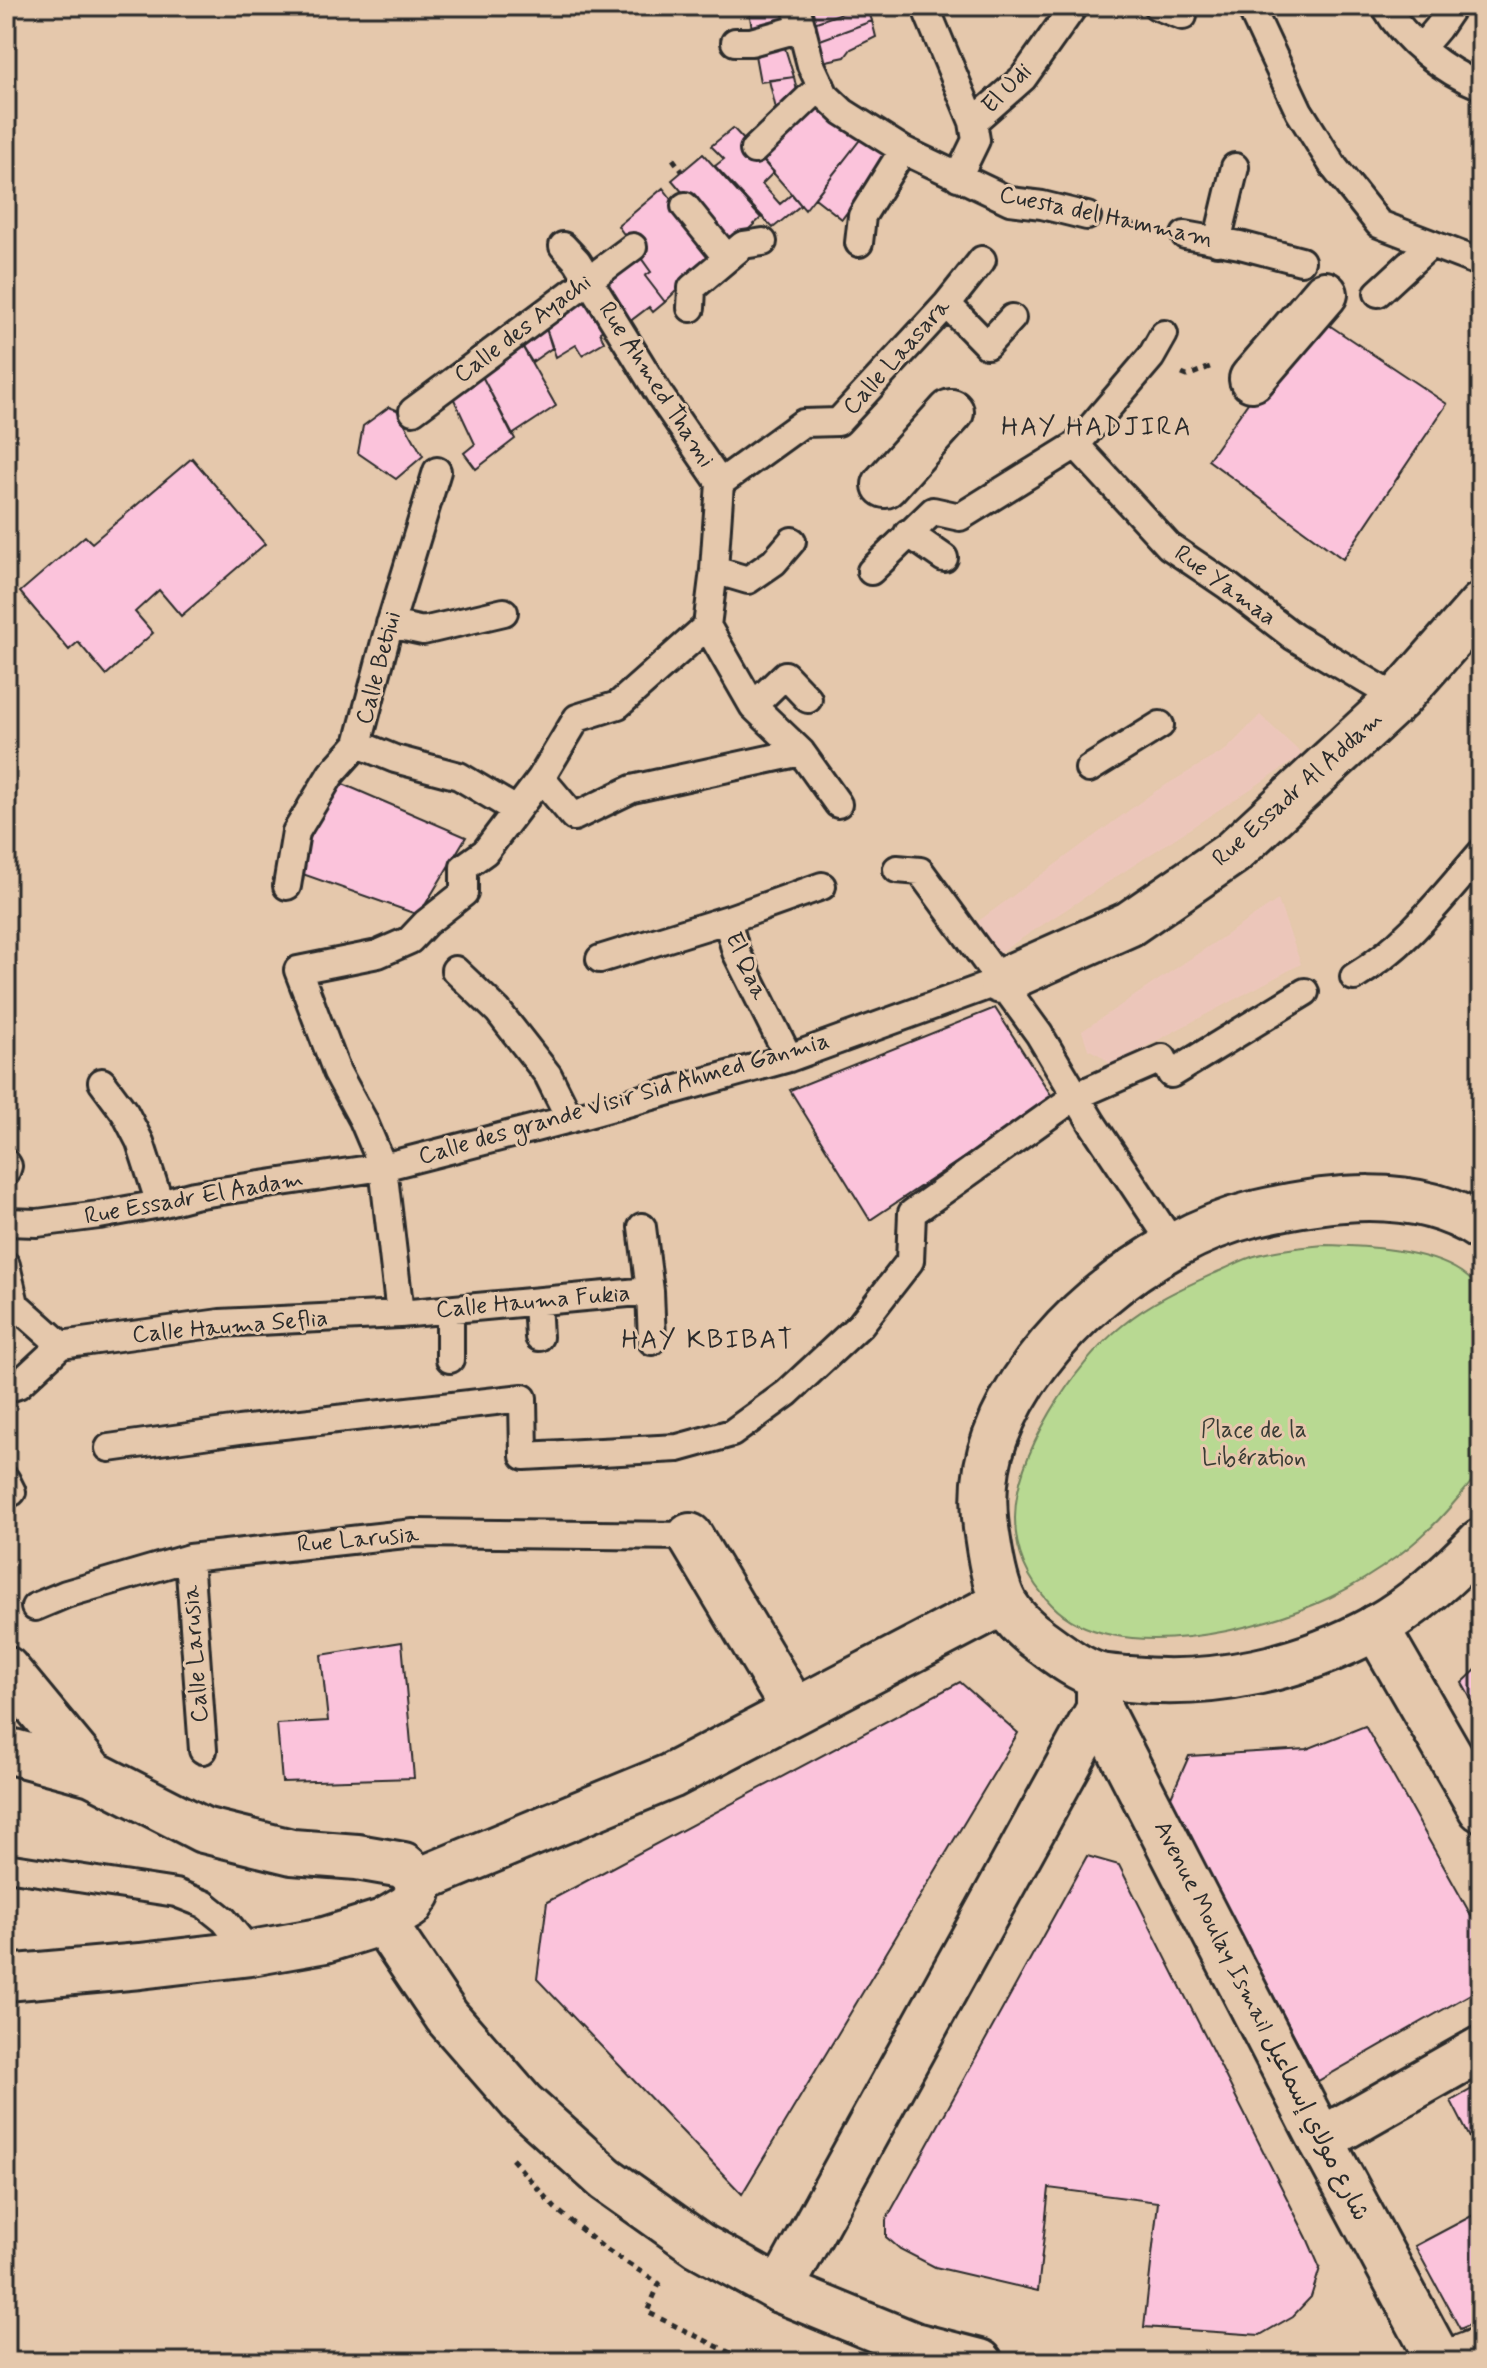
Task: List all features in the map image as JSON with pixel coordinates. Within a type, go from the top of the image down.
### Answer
[{"type":"street","points":[[1252,379],[1313,278]]},
{"type":"street","points":[[885,485],[951,412]]},
{"type":"street","name":"Rue Essadr Al Addam","points":[[1001,981],[1129,924],[1232,853],[1398,699],[1481,605]]},
{"type":"street","points":[[1099,1692],[1073,1664],[1025,1628],[1004,1602],[991,1561],[985,1524],[985,1484],[994,1440],[1010,1402],[1053,1340],[1109,1287],[1174,1246],[1236,1219],[1296,1204],[1374,1197],[1455,1212],[1481,1227]]},
{"type":"street","points":[[690,1536],[794,1710]]},
{"type":"street","points":[[1099,1692],[1159,1682],[1238,1676],[1341,1645],[1410,1606],[1454,1569],[1481,1541]]},
{"type":"street","points":[[420,1880],[671,1776],[1004,1602]]},
{"type":"street","points":[[1376,1627],[1481,1809]]},
{"type":"street","points":[[6,1669],[92,1773]]},
{"type":"street","points":[[780,2290],[1099,1692]]},
{"type":"street","name":"Avenue Moulay Ismail شارع مولاي إسماعيل","points":[[1099,1692],[1321,2140],[1440,2362]]},
{"type":"street","points":[[6,1750],[92,1773],[203,1830],[292,1852],[357,1857],[403,1865],[420,1880]]},
{"type":"street","points":[[6,1978],[251,1953],[325,1940],[383,1922],[410,1906],[419,1892],[420,1880]]},
{"type":"street","points":[[383,1922],[447,2017],[522,2103],[606,2179],[682,2234],[780,2290],[914,2345],[980,2362]]},
{"type":"street","points":[[1321,2140],[1481,2049]]},
{"type":"street","points":[[1449,2362],[1481,2350]]},
{"type":"lane","points":[[925,6],[973,122]]},
{"type":"lane","name":"El Udi","points":[[958,177],[976,140],[973,122],[1023,78],[1074,6]]},
{"type":"lane","points":[[1157,6],[1183,16]]},
{"type":"lane","points":[[1250,6],[1299,111],[1334,167],[1379,224],[1481,263]]},
{"type":"lane","points":[[1385,6],[1398,25],[1421,48],[1462,78],[1481,86]]},
{"type":"lane","points":[[1421,48],[1453,6]]},
{"type":"lane","points":[[735,42],[751,42],[799,17]]},
{"type":"lane","name":"Cuesta del Hammam","points":[[799,17],[811,65],[830,101],[843,112],[903,150],[1010,201],[1087,216]]},
{"type":"lane","points":[[754,150],[821,86]]},
{"type":"lane","points":[[859,243],[862,216],[903,150]]},
{"type":"lane","points":[[1217,242],[1235,167]]},
{"type":"lane","points":[[685,206],[727,258]]},
{"type":"lane","name":"Cuesta del Hammam","points":[[1185,235],[1240,245],[1313,278]]},
{"type":"lane","points":[[691,308],[692,288],[743,245],[763,242]]},
{"type":"lane","points":[[1378,293],[1430,245]]},
{"type":"lane","name":"Calle des Ayachi","points":[[413,411],[576,263],[633,247]]},
{"type":"lane","name":"Calle Laasara","points":[[720,483],[803,423],[838,422],[947,304],[982,260]]},
{"type":"lane","name":"Rue Ahmed Thami","points":[[576,263],[720,483],[707,626]]},
{"type":"lane","points":[[947,304],[987,345],[1012,318]]},
{"type":"lane","points":[[871,571],[933,511],[960,517],[1076,445],[1151,357],[1164,334]]},
{"type":"lane","name":"Rue Yamaa","points":[[1076,445],[1169,546],[1294,637],[1398,699]]},
{"type":"lane","name":"Calle Betiui","points":[[287,886],[296,832],[331,774],[358,744],[390,624],[437,471]]},
{"type":"lane","points":[[908,533],[944,558]]},
{"type":"lane","points":[[714,570],[748,580],[774,562],[792,541]]},
{"type":"lane","points":[[390,624],[423,631],[504,612]]},
{"type":"lane","points":[[400,1314],[383,1167],[363,1120],[337,1072],[298,970],[378,954],[410,940],[464,893],[464,867],[485,852],[541,778],[577,718],[618,705],[707,626],[753,706],[801,752],[838,804]]},
{"type":"lane","points":[[753,706],[785,675],[808,699]]},
{"type":"lane","points":[[1089,769],[1160,725]]},
{"type":"lane","points":[[358,744],[395,759],[459,776],[516,810]]},
{"type":"lane","points":[[541,778],[574,817],[632,789],[801,752]]},
{"type":"lane","points":[[1354,977],[1376,964],[1421,923],[1481,853]]},
{"type":"lane","points":[[897,869],[920,871],[1001,981],[1039,1034],[1092,1123],[1174,1246]]},
{"type":"lane","name":"El Qaa","points":[[789,1058],[736,952],[727,927],[729,919],[822,886]]},
{"type":"lane","points":[[600,959],[729,919]]},
{"type":"lane","points":[[455,970],[498,1011],[548,1075],[570,1119]]},
{"type":"lane","name":"Calle des grande Visir Sid Ahmed Ganmia","points":[[383,1167],[789,1058],[1001,981]]},
{"type":"lane","points":[[109,1448],[523,1398],[524,1456],[678,1448],[732,1433],[787,1393],[861,1324],[910,1261],[912,1213],[1076,1096],[1163,1058],[1171,1074],[1305,992]]},
{"type":"lane","points":[[102,1082],[125,1113],[140,1142],[160,1204]]},
{"type":"lane","points":[[6,1163],[6,1172]]},
{"type":"lane","name":"Rue Essadr El Aadam","points":[[6,1222],[37,1223],[160,1204],[194,1195],[383,1167]]},
{"type":"lane","name":"Calle Hauma Fukia","points":[[400,1314],[650,1291],[642,1227]]},
{"type":"lane","points":[[6,1265],[15,1304],[61,1345],[18,1385],[6,1389]]},
{"type":"lane","points":[[650,1291],[652,1341]]},
{"type":"lane","points":[[537,1302],[539,1337]]},
{"type":"lane","points":[[450,1310],[450,1359]]},
{"type":"lane","name":"Calle Hauma Seflia","points":[[61,1345],[220,1323],[400,1314]]},
{"type":"lane","name":"Rue Larusia","points":[[35,1607],[66,1594],[189,1558],[414,1533],[690,1536]]},
{"type":"lane","name":"Calle Larusia","points":[[189,1558],[203,1750]]},
{"type":"lane","points":[[6,1867],[176,1893],[204,1904],[224,1920],[251,1953]]},
{"type":"path","points":[[673,159],[682,172]]},
{"type":"path","name":"Cuesta del Hammam","points":[[1087,216],[1185,235]]},
{"type":"path","points":[[1151,357],[1187,376],[1217,365],[1252,379]]},
{"type":"path","points":[[682,2234],[647,2312],[749,2362]]},
{"type":"shaded area","points":[[1260,715],[1303,755],[984,963],[965,931],[1154,792],[1227,749]]},
{"type":"shaded area","points":[[1278,900],[1301,964],[1111,1065],[1088,1049],[1082,1031]]},
{"type":"green space","name":"Place de la Libération","points":[[1324,1245],[1376,1248],[1431,1258],[1461,1272],[1481,1288],[1483,1456],[1476,1476],[1439,1519],[1396,1557],[1348,1588],[1302,1609],[1228,1631],[1188,1637],[1149,1639],[1112,1635],[1079,1624],[1052,1605],[1036,1586],[1020,1554],[1015,1518],[1025,1466],[1036,1439],[1067,1386],[1104,1342],[1159,1301],[1254,1256]]},
{"type":"building","points":[[748,6],[787,6],[790,19],[752,28]]},
{"type":"building","points":[[803,6],[862,6],[808,25]]},
{"type":"building","points":[[867,6],[872,21],[812,43],[808,25]]},
{"type":"building","points":[[872,21],[876,37],[851,49],[845,57],[817,63],[812,43]]},
{"type":"building","points":[[785,48],[794,77],[760,82],[755,55]]},
{"type":"building","points":[[794,77],[799,101],[776,109],[769,80]]},
{"type":"building","points":[[817,98],[866,132],[805,210],[758,155]]},
{"type":"building","points":[[733,128],[774,172],[762,184],[780,204],[792,194],[801,205],[773,228],[715,166],[724,159],[711,146]]},
{"type":"building","points":[[866,132],[892,153],[842,219],[815,198]]},
{"type":"building","points":[[703,154],[761,218],[729,247],[672,180]]},
{"type":"building","points":[[663,188],[714,253],[665,302],[645,276],[651,272],[618,226]]},
{"type":"building","points":[[639,255],[651,272],[645,276],[665,302],[653,312],[649,307],[629,322],[601,285]]},
{"type":"building","points":[[583,289],[608,326],[600,332],[604,342],[582,355],[576,345],[556,357],[544,322]]},
{"type":"building","points":[[1311,313],[1447,404],[1343,559],[1208,460]]},
{"type":"building","points":[[544,322],[552,348],[532,362],[518,339]]},
{"type":"building","points":[[522,346],[556,406],[512,435],[482,376]]},
{"type":"building","points":[[482,376],[515,439],[476,469],[464,453],[475,444],[452,395]]},
{"type":"building","points":[[389,407],[397,410],[423,456],[396,479],[358,453],[363,426]]},
{"type":"building","points":[[192,458],[265,544],[181,616],[159,590],[135,612],[153,633],[106,675],[78,642],[69,650],[20,592],[85,536],[92,543]]},
{"type":"building","points":[[343,784],[466,837],[419,915],[294,871],[328,801]]},
{"type":"building","points":[[995,1008],[1053,1098],[870,1220],[790,1090]]},
{"type":"building","points":[[402,1642],[414,1778],[282,1782],[277,1724],[328,1721],[321,1655]]},
{"type":"building","points":[[1481,1665],[1481,1717],[1462,1683]]},
{"type":"building","points":[[960,1682],[1018,1733],[742,2194],[537,1979],[547,1902]]},
{"type":"building","points":[[1365,1726],[1481,1933],[1481,1988],[1318,2081],[1170,1799],[1189,1756],[1307,1749]]},
{"type":"building","points":[[1087,1856],[1119,1865],[1320,2268],[1311,2297],[1293,2316],[1260,2335],[1144,2327],[1158,2202],[1049,2188],[1038,2291],[935,2267],[900,2249],[886,2237],[886,2220]]},
{"type":"building","points":[[1481,2084],[1481,2159],[1451,2101]]},
{"type":"building","points":[[1481,2211],[1481,2320],[1460,2329],[1415,2246]]},
{"type":"district","name":"HAY HADJIRA","points":[[1097,428]]},
{"type":"district","name":"HAY KBIBAT","points":[[708,1341]]}]
